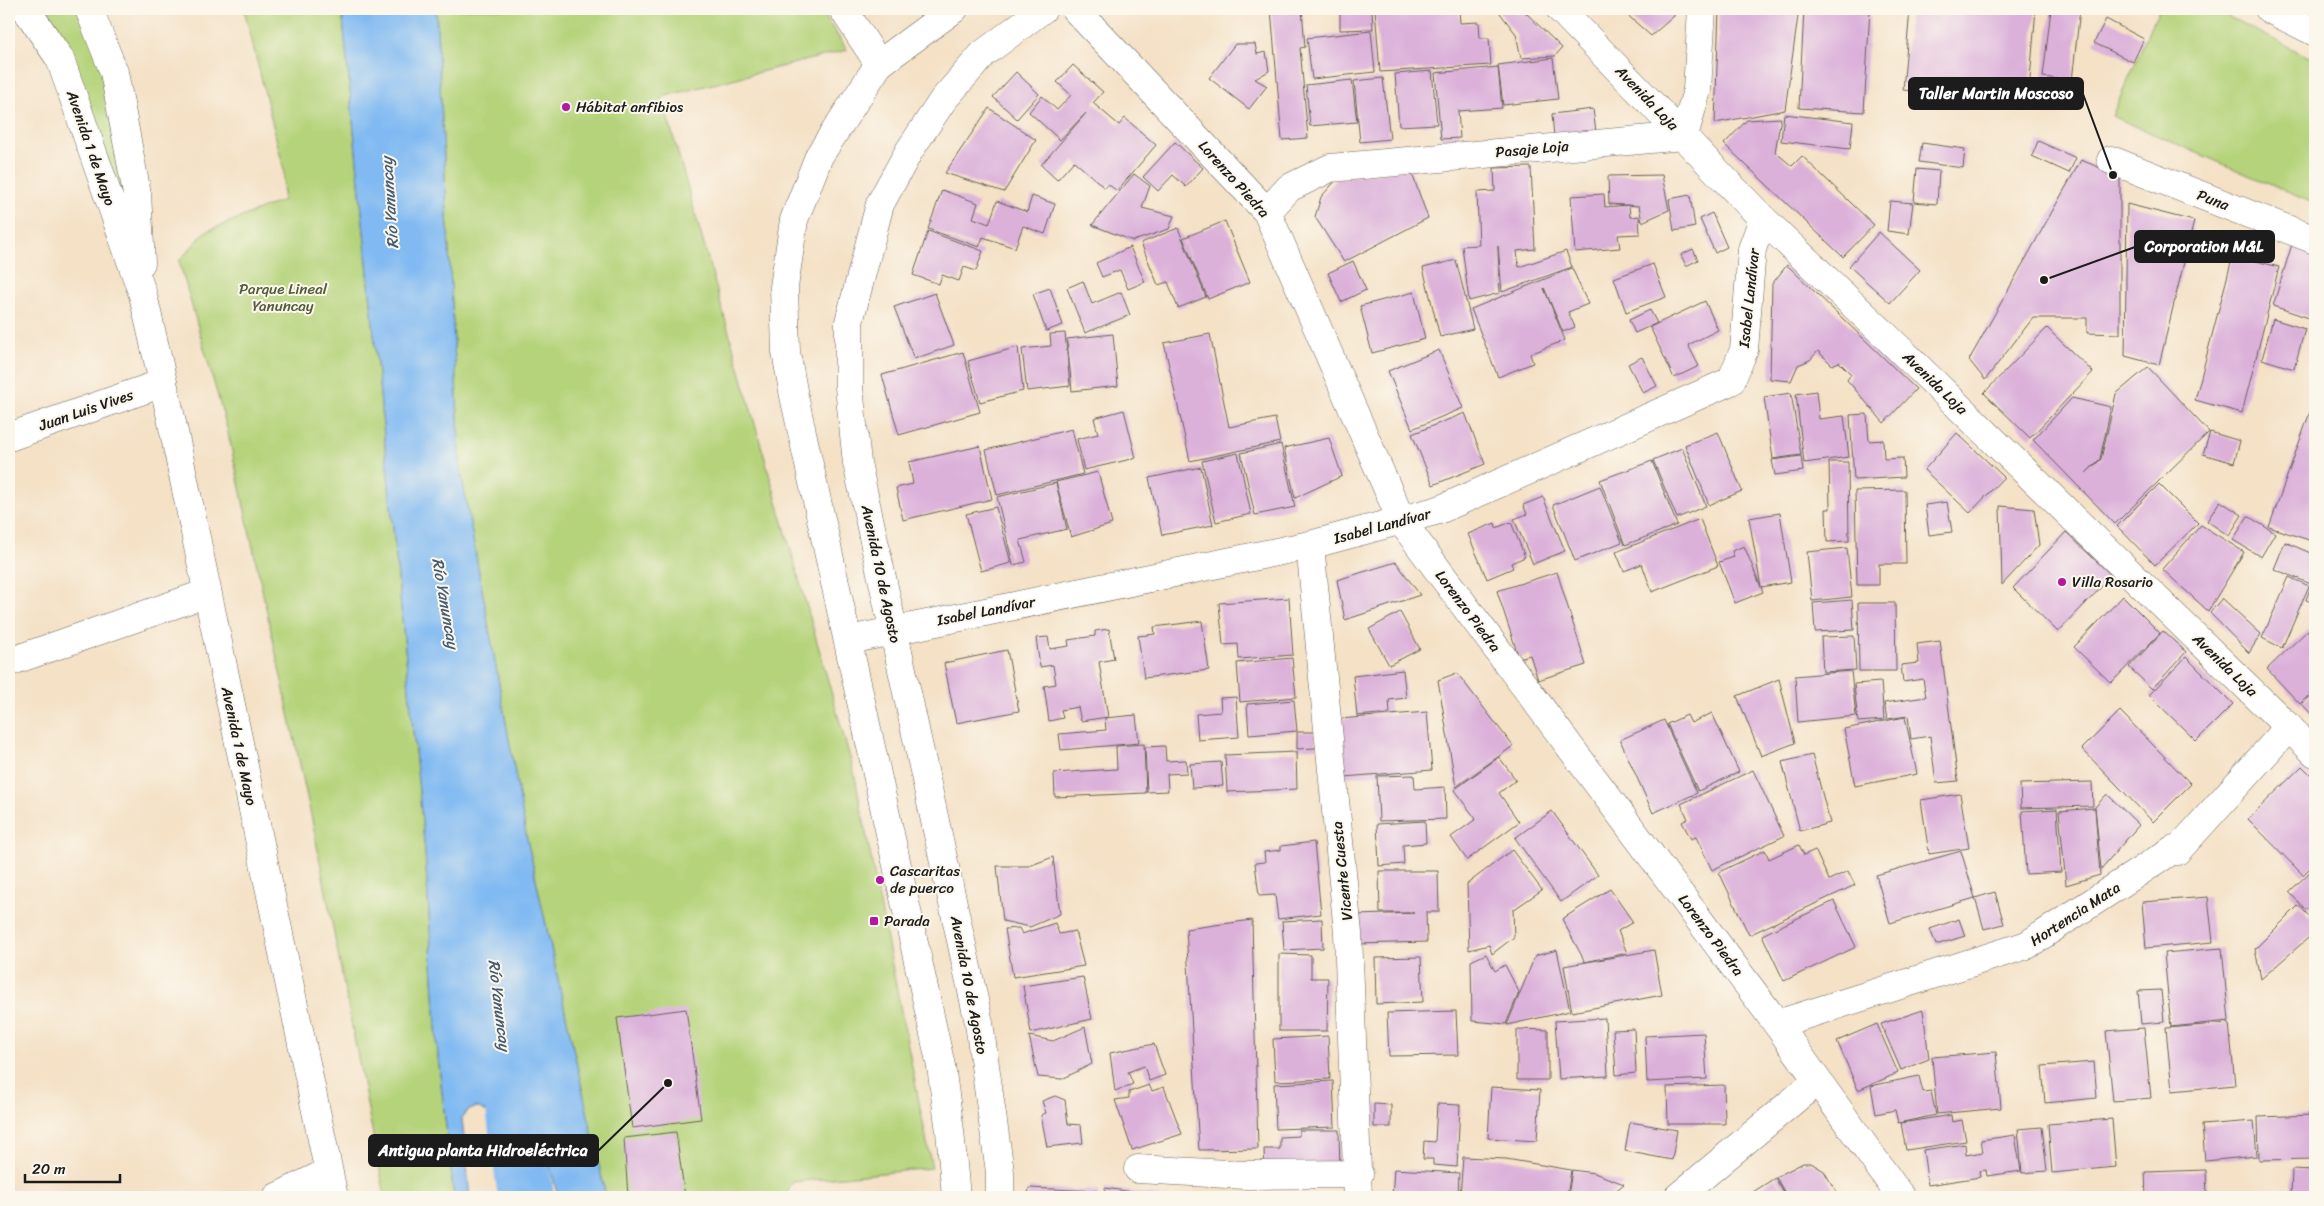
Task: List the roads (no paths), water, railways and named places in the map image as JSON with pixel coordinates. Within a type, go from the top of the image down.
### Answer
[{"type":"street","name":"Avenida 1 de Mayo","points":[[26,9],[60,59],[143,294],[331,1185]]},
{"type":"street","name":"Avenida 1 de Mayo","points":[[89,9],[114,72],[118,91],[137,194],[143,294]]},
{"type":"street","points":[[843,9],[878,64]]},
{"type":"street","points":[[954,9],[878,64],[819,156],[794,220],[784,287],[786,352],[794,396],[941,1066],[950,1131],[956,1197]]},
{"type":"street","name":"Avenida 10 de Agosto","points":[[1000,1197],[1000,1172],[979,1023],[857,463],[849,387],[849,322],[880,204],[909,151],[944,100],[983,54],[1043,9]]},
{"type":"street","name":"Lorenzo Piedra","points":[[1075,9],[1268,212],[1402,522],[1777,1024],[1901,1197]]},
{"type":"street","name":"Avenida Loja","points":[[1560,9],[1763,219],[2315,753]]},
{"type":"street","points":[[1684,136],[1696,90],[1702,9]]},
{"type":"street","points":[[2269,9],[2315,32]]},
{"type":"street","name":"Pasaje Loja","points":[[1268,212],[1289,188],[1330,168],[1684,136]]},
{"type":"street","name":"Puna","points":[[2111,160],[2315,240]]},
{"type":"street","name":"Isabel Landívar","points":[[849,640],[1310,545],[1402,522],[1439,510],[1731,381],[1744,350],[1752,249],[1763,219]]},
{"type":"street","name":"Juan Luis Vives","points":[[9,437],[163,383]]},
{"type":"street","name":"Vicente Cuesta","points":[[1310,545],[1348,933],[1358,1186]]},
{"type":"street","points":[[9,662],[207,593]]},
{"type":"street","name":"Hortencia Mata","points":[[1777,1024],[2027,945],[2174,849],[2177,851],[2289,727]]},
{"type":"street","points":[[1678,1197],[1817,1081]]},
{"type":"street","points":[[1138,1169],[1245,1174],[1358,1186]]},
{"type":"street","points":[[277,1197],[331,1185]]},
{"type":"water","points":[[342,9],[436,9],[461,472],[526,834],[606,1197],[558,1197],[543,1140],[477,1107],[467,1111],[462,1118],[470,1197],[454,1197],[438,1057],[425,852]]},
{"type":"waterway","name":"Río Yanuncay","points":[[506,1049],[526,1197]]},
{"type":"place","name":"Hábitat anfibios","points":[[566,107]]},
{"type":"place","name":"Taller Martin Moscoso","points":[[2113,175]]},
{"type":"place","name":"Corporation M&L","points":[[2044,280]]},
{"type":"place","name":"Villa Rosario","points":[[2062,582]]},
{"type":"place","name":"Cascaritas de puerco","points":[[880,880]]},
{"type":"place","name":"Parada","points":[[874,921]]},
{"type":"place","name":"Antigua planta Hidroeléctrica","points":[[668,1083]]},
{"type":"park label","name":"Parque Lineal Yanuncay","points":[[283,298]]}]
